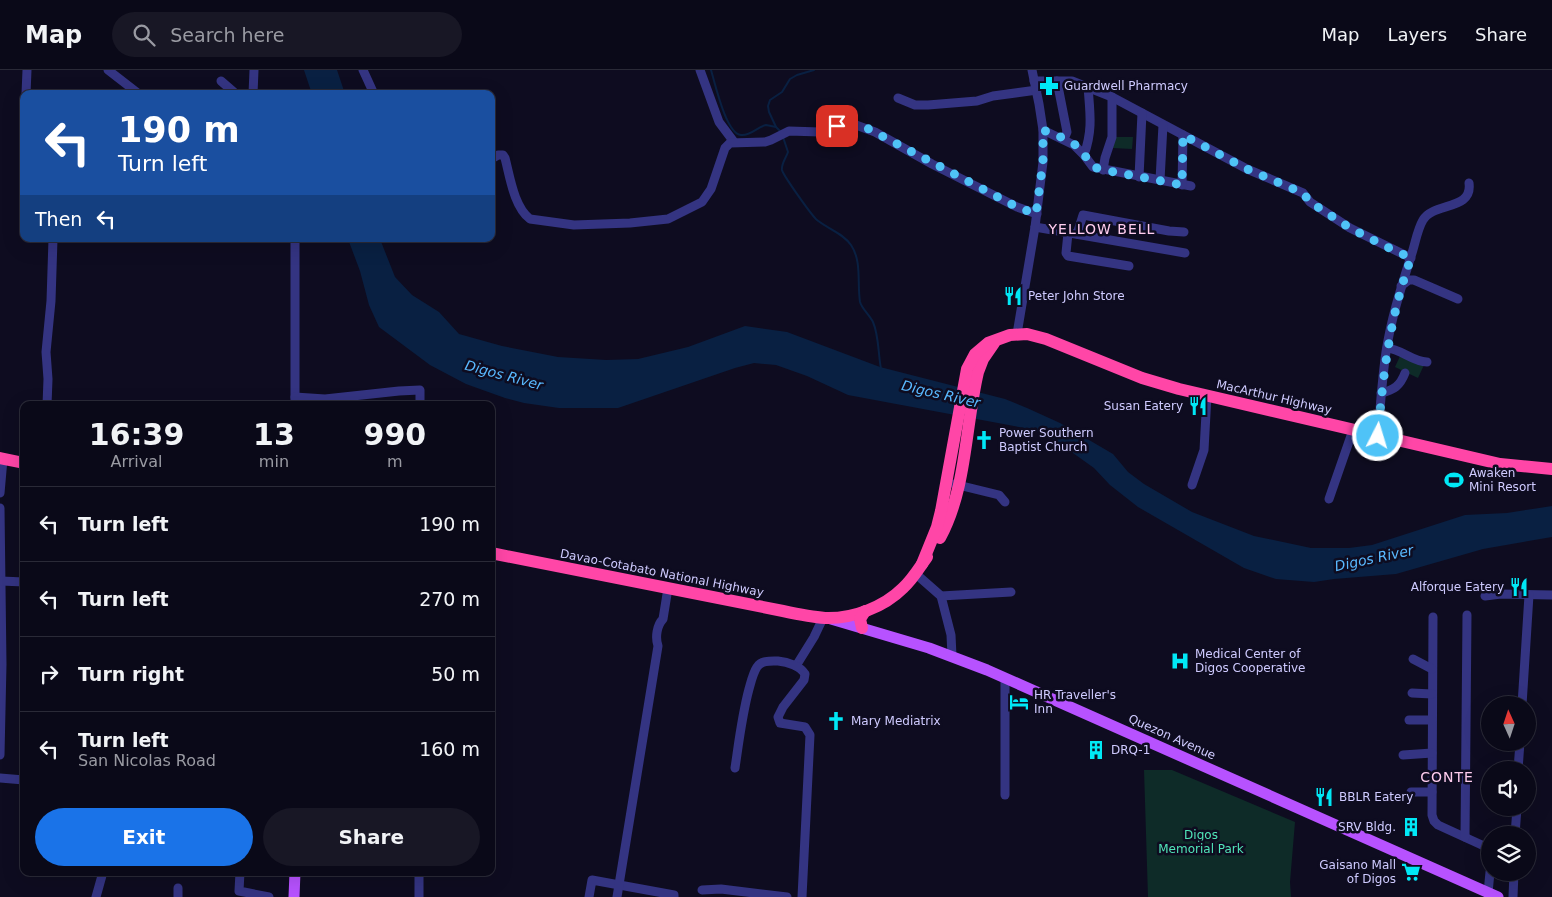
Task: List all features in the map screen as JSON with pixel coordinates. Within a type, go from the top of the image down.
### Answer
[{"type":"highway","name":"MacArthur Highway","points":[[826,618],[842,617],[865,611],[894,596],[904,588],[919,569],[953,484],[969,387],[967,369],[975,354],[982,347],[1010,335],[1036,336],[1142,378],[1207,395],[1500,464],[1552,469]]},
{"type":"highway","points":[[2,459],[20,462]]},
{"type":"highway","name":"Davao-Cotabato National Highway","points":[[495,554],[826,618]]},
{"type":"highway","points":[[862,628],[860,619],[865,611]]},
{"type":"main road","name":"Quezon Avenue","points":[[826,618],[952,656],[1005,678],[1493,895]]},
{"type":"main road","points":[[294,897],[295,876]]},
{"type":"street","points":[[26,90],[27,70]]},
{"type":"street","points":[[108,70],[134,90]]},
{"type":"street","points":[[253,90],[254,70]]},
{"type":"street","points":[[363,70],[372,90]]},
{"type":"street","points":[[700,70],[719,122],[734,142]]},
{"type":"street","points":[[1017,334],[1035,227],[1043,162],[1043,130],[1032,70]]},
{"type":"street","points":[[1057,81],[1067,132],[1064,139]]},
{"type":"street","points":[[898,98],[915,105],[977,101],[1057,81],[1072,81],[1142,113],[1247,169],[1303,193],[1310,202],[1350,228],[1411,258]]},
{"type":"street","points":[[221,82],[231,90]]},
{"type":"street","points":[[1084,155],[1090,140],[1091,127],[1088,87]]},
{"type":"street","points":[[1103,170],[1112,137],[1112,98]]},
{"type":"street","points":[[1139,177],[1142,113]]},
{"type":"street","points":[[495,157],[498,155],[505,158],[520,210],[530,218],[574,225],[668,220],[702,202],[711,189],[725,148],[730,143],[771,140],[789,131],[820,132],[849,124],[863,126],[1017,207],[1036,214]]},
{"type":"street","points":[[1160,180],[1163,125]]},
{"type":"street","points":[[1043,130],[1074,144],[1093,167],[1186,186],[1183,135]]},
{"type":"street","points":[[1378,436],[1387,348],[1401,286],[1420,227],[1426,216],[1432,211],[1463,200],[1469,192],[1470,183]]},
{"type":"street","points":[[1129,266],[1068,256],[1066,253],[1072,234],[1084,214],[1169,231],[1184,232]]},
{"type":"street","points":[[1035,227],[1184,253]]},
{"type":"street","points":[[47,401],[46,352],[51,301],[53,242]]},
{"type":"street","points":[[295,242],[295,401],[420,390],[420,401]]},
{"type":"street","points":[[1401,286],[1409,280],[1414,280],[1458,299]]},
{"type":"street","points":[[1387,348],[1393,348],[1417,360],[1427,362]]},
{"type":"street","points":[[1381,393],[1395,389],[1405,373]]},
{"type":"street","points":[[1192,484],[1204,450],[1207,395]]},
{"type":"street","points":[[1329,499],[1353,430]]},
{"type":"street","points":[[0,493],[2,459]]},
{"type":"street","points":[[953,484],[999,495],[1005,502]]},
{"type":"street","points":[[0,508],[2,664],[0,755]]},
{"type":"street","points":[[919,569],[921,580],[942,596],[952,635],[952,656]]},
{"type":"street","points":[[1,581],[20,582]]},
{"type":"street","points":[[618,897],[658,646],[662,642],[665,624],[663,618],[668,588]]},
{"type":"street","points":[[942,596],[1011,592]]},
{"type":"street","points":[[1485,596],[1501,594],[1552,595]]},
{"type":"street","points":[[1523,696],[1529,594]]},
{"type":"street","points":[[1465,837],[1467,615]]},
{"type":"street","points":[[1433,617],[1432,815],[1438,824],[1481,845]]},
{"type":"street","points":[[796,666],[826,618]]},
{"type":"street","points":[[1414,659],[1432,669]]},
{"type":"street","points":[[735,768],[743,714],[757,666],[763,662],[770,661],[785,662],[796,666],[804,672],[805,677],[782,707],[778,717],[780,723],[805,727],[810,735],[802,897]]},
{"type":"street","points":[[1004,795],[1005,678]]},
{"type":"street","points":[[1412,694],[1432,694]]},
{"type":"street","points":[[1409,720],[1432,720]]},
{"type":"street","points":[[1403,755],[1432,754]]},
{"type":"street","points":[[0,778],[20,780]]},
{"type":"street","points":[[1410,792],[1432,792]]},
{"type":"street","points":[[96,897],[102,876]]},
{"type":"street","points":[[240,876],[239,891],[269,897]]},
{"type":"street","points":[[419,876],[419,897]]},
{"type":"street","points":[[589,897],[592,880],[647,894],[674,895],[674,897]]},
{"type":"street","points":[[1491,881],[1493,895]]},
{"type":"street","points":[[1513,897],[1514,881]]},
{"type":"street","points":[[702,890],[787,897]]},
{"type":"green space","points":[[1114,137],[1133,137],[1132,149],[1113,148]]},
{"type":"green space","points":[[1401,354],[1424,365],[1418,378],[1395,367]]},
{"type":"green space","name":"Digos Memorial Park","points":[[1144,770],[1172,770],[1295,822],[1290,882],[1291,897],[1148,897]]},
{"type":"water","points":[[304,70],[337,70],[344,90],[311,90]]},
{"type":"water","name":"Digos River","points":[[349,242],[381,242],[395,277],[412,295],[439,312],[459,334],[502,346],[558,357],[606,360],[638,359],[688,347],[745,326],[787,332],[880,367],[1005,399],[1027,408],[1060,423],[1113,454],[1128,472],[1144,484],[1192,512],[1254,536],[1311,548],[1349,548],[1372,545],[1465,515],[1507,513],[1552,506],[1552,537],[1483,549],[1396,574],[1314,582],[1276,579],[1244,568],[1138,507],[1110,485],[1094,468],[1047,436],[1030,429],[848,395],[807,376],[776,365],[754,363],[735,368],[618,408],[559,408],[505,398],[466,384],[430,365],[379,327],[369,305],[360,271]]},
{"type":"waterway","points":[[711,70],[726,117],[736,132],[745,135],[766,125],[776,127],[780,131]]},
{"type":"waterway","points":[[776,127],[769,112],[770,100],[782,92],[790,79],[814,70]]},
{"type":"waterway","points":[[783,137],[788,152],[782,170],[787,179],[814,217],[844,237],[851,245],[857,258],[860,302],[875,327],[881,369]]},
{"type":"place","name":"Guardwell Pharmacy","points":[[1049,86]]},
{"type":"place","name":"Peter John Store","points":[[1013,296]]},
{"type":"place","name":"Susan Eatery","points":[[1198,406]]},
{"type":"place","name":"Power Southern Baptist Church","points":[[984,440]]},
{"type":"place","name":"Awaken Mini Resort","points":[[1454,480]]},
{"type":"place","name":"Alforque Eatery","points":[[1519,587]]},
{"type":"place","name":"Medical Center of Digos Cooperative","points":[[1180,661]]},
{"type":"place","name":"HR Traveller's Inn","points":[[1019,702]]},
{"type":"place","name":"Mary Mediatrix","points":[[836,721]]},
{"type":"place","name":"DRQ-1","points":[[1096,750]]},
{"type":"place","name":"BBLR Eatery","points":[[1324,797]]},
{"type":"place","name":"SRV Bldg.","points":[[1411,827]]},
{"type":"place","name":"Gaisano Mall of Digos","points":[[1411,872]]},
{"type":"district","name":"YELLOW BELL","points":[[1102,229]]},
{"type":"district","name":"CONTE","points":[[1447,777]]},
{"type":"route","points":[[837,126],[849,124],[863,126],[932,164],[1017,207],[1036,214],[1043,162],[1043,130],[1074,144],[1093,167],[1182,185],[1183,135],[1259,175],[1303,193],[1310,202],[1350,228],[1411,258],[1402,283],[1386,350],[1378,436]]}]
